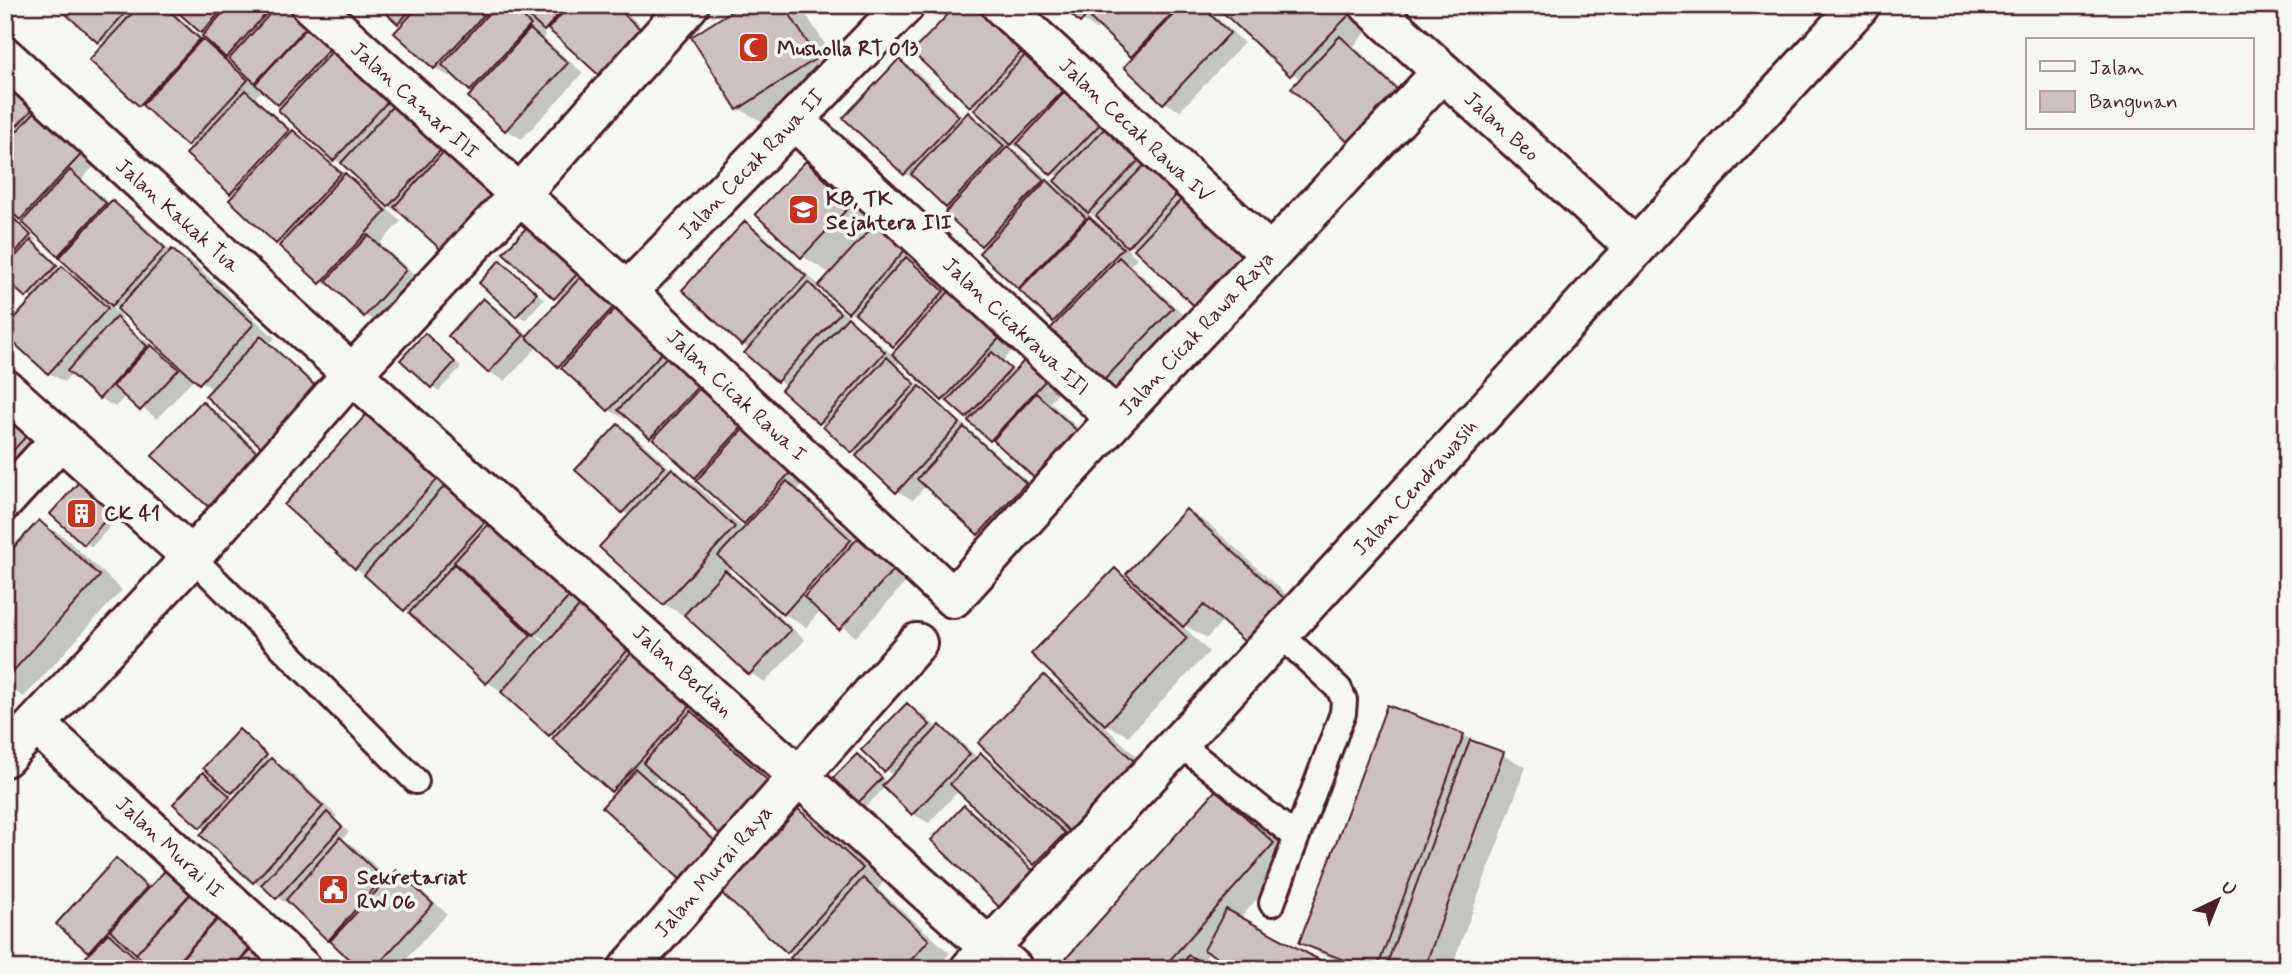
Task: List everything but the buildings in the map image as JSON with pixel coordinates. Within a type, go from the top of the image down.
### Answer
[{"type":"street","name":"Jalan Camar III","points":[[311,5],[519,195]]},
{"type":"street","name":"Jalan Cecak Rawa II","points":[[627,292],[905,5]]},
{"type":"street","name":"Jalan Cecak Rawa IV","points":[[1001,5],[1270,254]]},
{"type":"street","name":"Jalan Beo","points":[[1369,5],[1635,247]]},
{"type":"street","name":"Jalan Cendrawasih","points":[[991,962],[1180,744],[1860,5]]},
{"type":"street","points":[[5,757],[192,556],[352,374],[519,195],[673,10]]},
{"type":"street","name":"Jalan Kakak Tua","points":[[5,57],[352,374]]},
{"type":"street","name":"Jalan Cicak Rawa Raya","points":[[953,598],[1116,418],[1442,72]]},
{"type":"street","name":"Jalan Cicakrawa III","points":[[794,120],[1116,418]]},
{"type":"street","name":"Jalan Cicak Rawa I","points":[[519,195],[627,292],[953,598]]},
{"type":"street","name":"Jalan Berlian","points":[[352,374],[798,773],[991,962]]},
{"type":"street","points":[[5,389],[192,556]]},
{"type":"street","points":[[5,500],[61,439]]},
{"type":"street","points":[[798,773],[917,643]]},
{"type":"street","name":"Jalan Murai II","points":[[37,724],[302,969]]},
{"type":"street","name":"Jalan Murai Raya","points":[[628,969],[798,773]]},
{"type":"lane","points":[[192,556],[416,781]]},
{"type":"lane","points":[[1272,903],[1343,713],[1344,700],[1339,689],[1281,635]]},
{"type":"lane","points":[[1180,744],[1296,837]]},
{"type":"place","name":"Musholla RT 013","points":[[754,48]]},
{"type":"place","name":"KB, TK Sejahtera III","points":[[803,210]]},
{"type":"place","name":"CK 41","points":[[81,513]]},
{"type":"place","name":"Sekretariat RW 06","points":[[334,889]]}]
